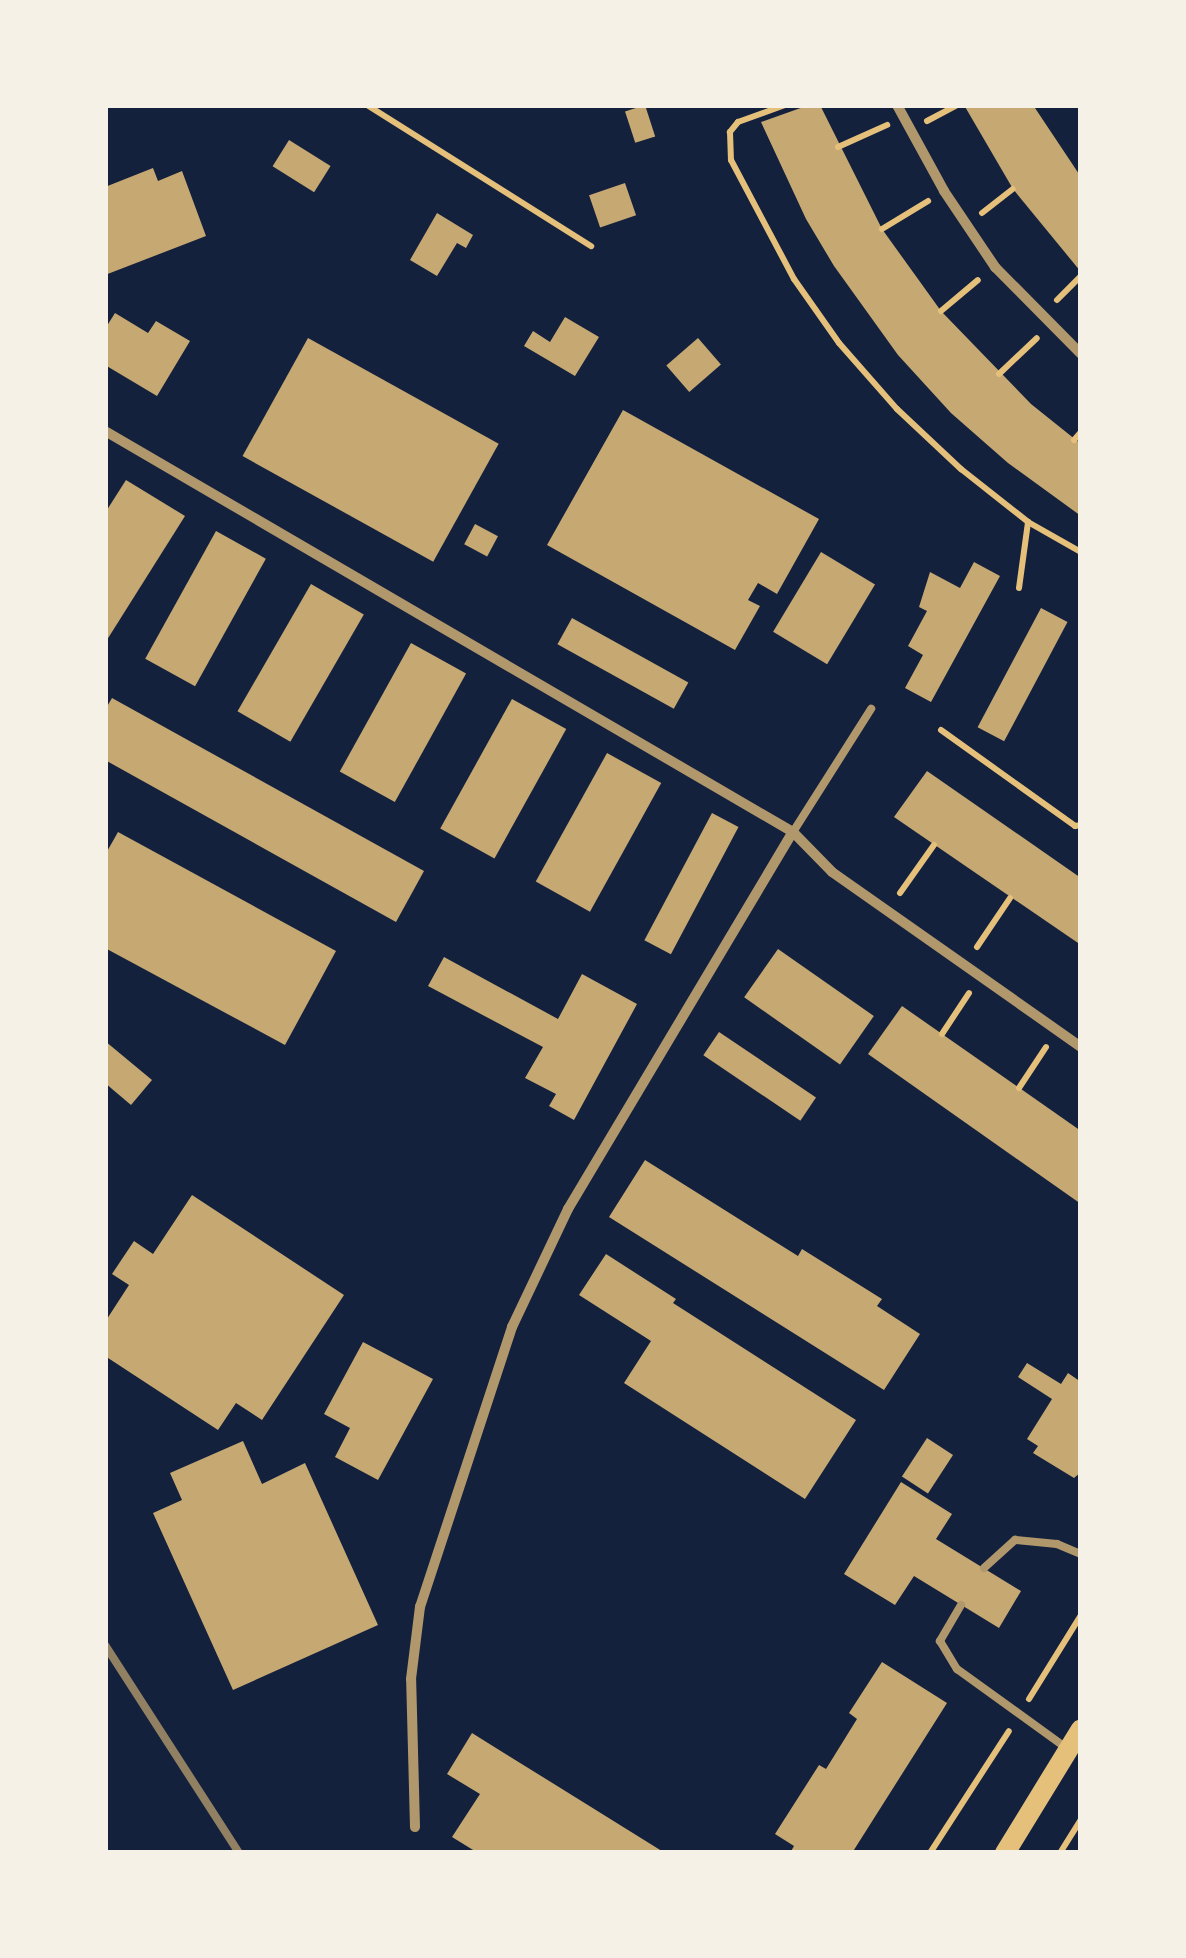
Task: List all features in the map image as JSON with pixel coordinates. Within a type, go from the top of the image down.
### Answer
[{"type":"main road","points":[[1005,1853],[1081,1729]]},
{"type":"street","points":[[896,105],[944,191],[995,267],[1049,327],[1081,354]]},
{"type":"street","points":[[105,430],[793,832],[832,872],[1081,1047]]},
{"type":"street","points":[[415,1827],[411,1678],[420,1607],[512,1328],[568,1209],[793,832]]},
{"type":"lane","points":[[793,832],[871,709]]},
{"type":"lane","points":[[984,1568],[1015,1540],[1057,1544],[1081,1554]]},
{"type":"lane","points":[[961,1605],[940,1640],[957,1669],[1068,1749]]},
{"type":"path","points":[[367,105],[590,246]]},
{"type":"path","points":[[785,105],[738,122],[730,132],[731,160],[794,279],[839,343],[897,409],[962,470],[1028,522],[1081,552]]},
{"type":"path","points":[[838,146],[902,119]]},
{"type":"path","points":[[966,224],[1013,189]]},
{"type":"path","points":[[882,228],[944,191]]},
{"type":"path","points":[[941,311],[995,267]]},
{"type":"path","points":[[999,374],[1049,327]]},
{"type":"path","points":[[1074,440],[1081,432]]},
{"type":"path","points":[[1020,588],[1028,522]]},
{"type":"path","points":[[941,730],[1075,826],[1081,826]]},
{"type":"path","points":[[888,911],[934,845]]},
{"type":"path","points":[[965,966],[1010,898]]},
{"type":"path","points":[[942,1034],[980,976]]},
{"type":"path","points":[[1019,1088],[1057,1030]]},
{"type":"path","points":[[1060,1853],[1081,1819]]},
{"type":"building","points":[[645,105],[655,136],[635,143],[625,111]]},
{"type":"building","points":[[809,105],[820,105],[882,229],[941,311],[1031,404],[1081,444],[1081,516],[1008,463],[951,413],[898,355],[834,266],[806,219],[761,122]]},
{"type":"building","points":[[964,105],[1033,105],[1081,177],[1081,272],[1013,189]]},
{"type":"building","points":[[289,140],[331,166],[314,192],[273,166]]},
{"type":"building","points":[[153,168],[158,181],[182,171],[206,236],[105,275],[105,187]]},
{"type":"building","points":[[625,183],[636,215],[600,228],[589,195]]},
{"type":"building","points":[[437,213],[473,235],[466,248],[457,243],[437,276],[410,260]]},
{"type":"building","points":[[115,313],[148,333],[156,321],[190,341],[157,396],[105,365],[105,329]]},
{"type":"building","points":[[565,317],[599,337],[575,376],[524,346],[533,331],[550,342]]},
{"type":"building","points":[[308,338],[499,444],[433,562],[243,456]]},
{"type":"building","points":[[698,338],[721,364],[689,392],[666,366]]},
{"type":"building","points":[[623,410],[819,519],[777,594],[758,583],[748,600],[760,606],[735,650],[547,545]]},
{"type":"building","points":[[126,480],[185,516],[105,643],[105,513]]},
{"type":"building","points":[[475,524],[498,536],[487,557],[464,544]]},
{"type":"building","points":[[216,531],[266,559],[195,686],[145,659]]},
{"type":"building","points":[[821,552],[875,584],[827,664],[773,632]]},
{"type":"building","points":[[974,562],[1000,576],[931,702],[905,688],[923,655],[908,646],[927,611],[919,607],[930,572],[960,588]]},
{"type":"building","points":[[311,584],[364,614],[290,742],[238,711]]},
{"type":"building","points":[[1041,608],[1067,622],[1004,741],[978,727]]},
{"type":"building","points":[[572,618],[688,682],[674,709],[557,644]]},
{"type":"building","points":[[411,643],[466,674],[395,802],[340,772]]},
{"type":"building","points":[[112,698],[424,871],[396,922],[105,760],[105,710]]},
{"type":"building","points":[[512,699],[566,729],[494,859],[440,828]]},
{"type":"building","points":[[607,753],[661,783],[590,912],[536,882]]},
{"type":"building","points":[[927,771],[1081,878],[1081,945],[894,817]]},
{"type":"building","points":[[712,813],[738,827],[671,954],[644,940]]},
{"type":"building","points":[[118,832],[336,951],[285,1045],[105,948],[105,855]]},
{"type":"building","points":[[778,949],[874,1016],[840,1064],[744,997]]},
{"type":"building","points":[[444,957],[558,1019],[582,974],[637,1004],[574,1120],[549,1106],[556,1094],[525,1078],[543,1047],[428,986]]},
{"type":"building","points":[[902,1006],[1081,1131],[1081,1204],[868,1054]]},
{"type":"building","points":[[719,1032],[816,1097],[800,1121],[703,1055]]},
{"type":"building","points":[[105,1041],[152,1080],[131,1105],[105,1083]]},
{"type":"building","points":[[645,1160],[798,1256],[802,1249],[882,1299],[877,1306],[920,1334],[884,1390],[609,1217]]},
{"type":"building","points":[[192,1195],[344,1295],[262,1420],[236,1403],[218,1430],[105,1356],[105,1322],[129,1285],[112,1274],[134,1241],[153,1254]]},
{"type":"building","points":[[606,1254],[676,1299],[673,1303],[856,1420],[805,1499],[624,1383],[651,1341],[579,1295]]},
{"type":"building","points":[[363,1342],[433,1379],[378,1480],[335,1457],[350,1428],[324,1414]]},
{"type":"building","points":[[1027,1363],[1061,1384],[1068,1373],[1081,1382],[1081,1472],[1074,1478],[1033,1453],[1038,1446],[1027,1439],[1052,1399],[1018,1377]]},
{"type":"building","points":[[927,1438],[953,1455],[928,1493],[902,1477]]},
{"type":"building","points":[[243,1441],[262,1484],[305,1463],[378,1625],[233,1690],[153,1513],[182,1500],[170,1473]]},
{"type":"building","points":[[901,1482],[952,1514],[936,1539],[1021,1591],[999,1628],[914,1576],[895,1605],[844,1574]]},
{"type":"building","points":[[882,1662],[947,1703],[852,1853],[790,1853],[794,1846],[775,1834],[819,1765],[826,1769],[857,1719],[849,1713]]},
{"type":"building","points":[[472,1733],[665,1853],[478,1853],[452,1837],[480,1794],[447,1774]]},
{"type":"railway","points":[[105,1645],[239,1853]]}]
